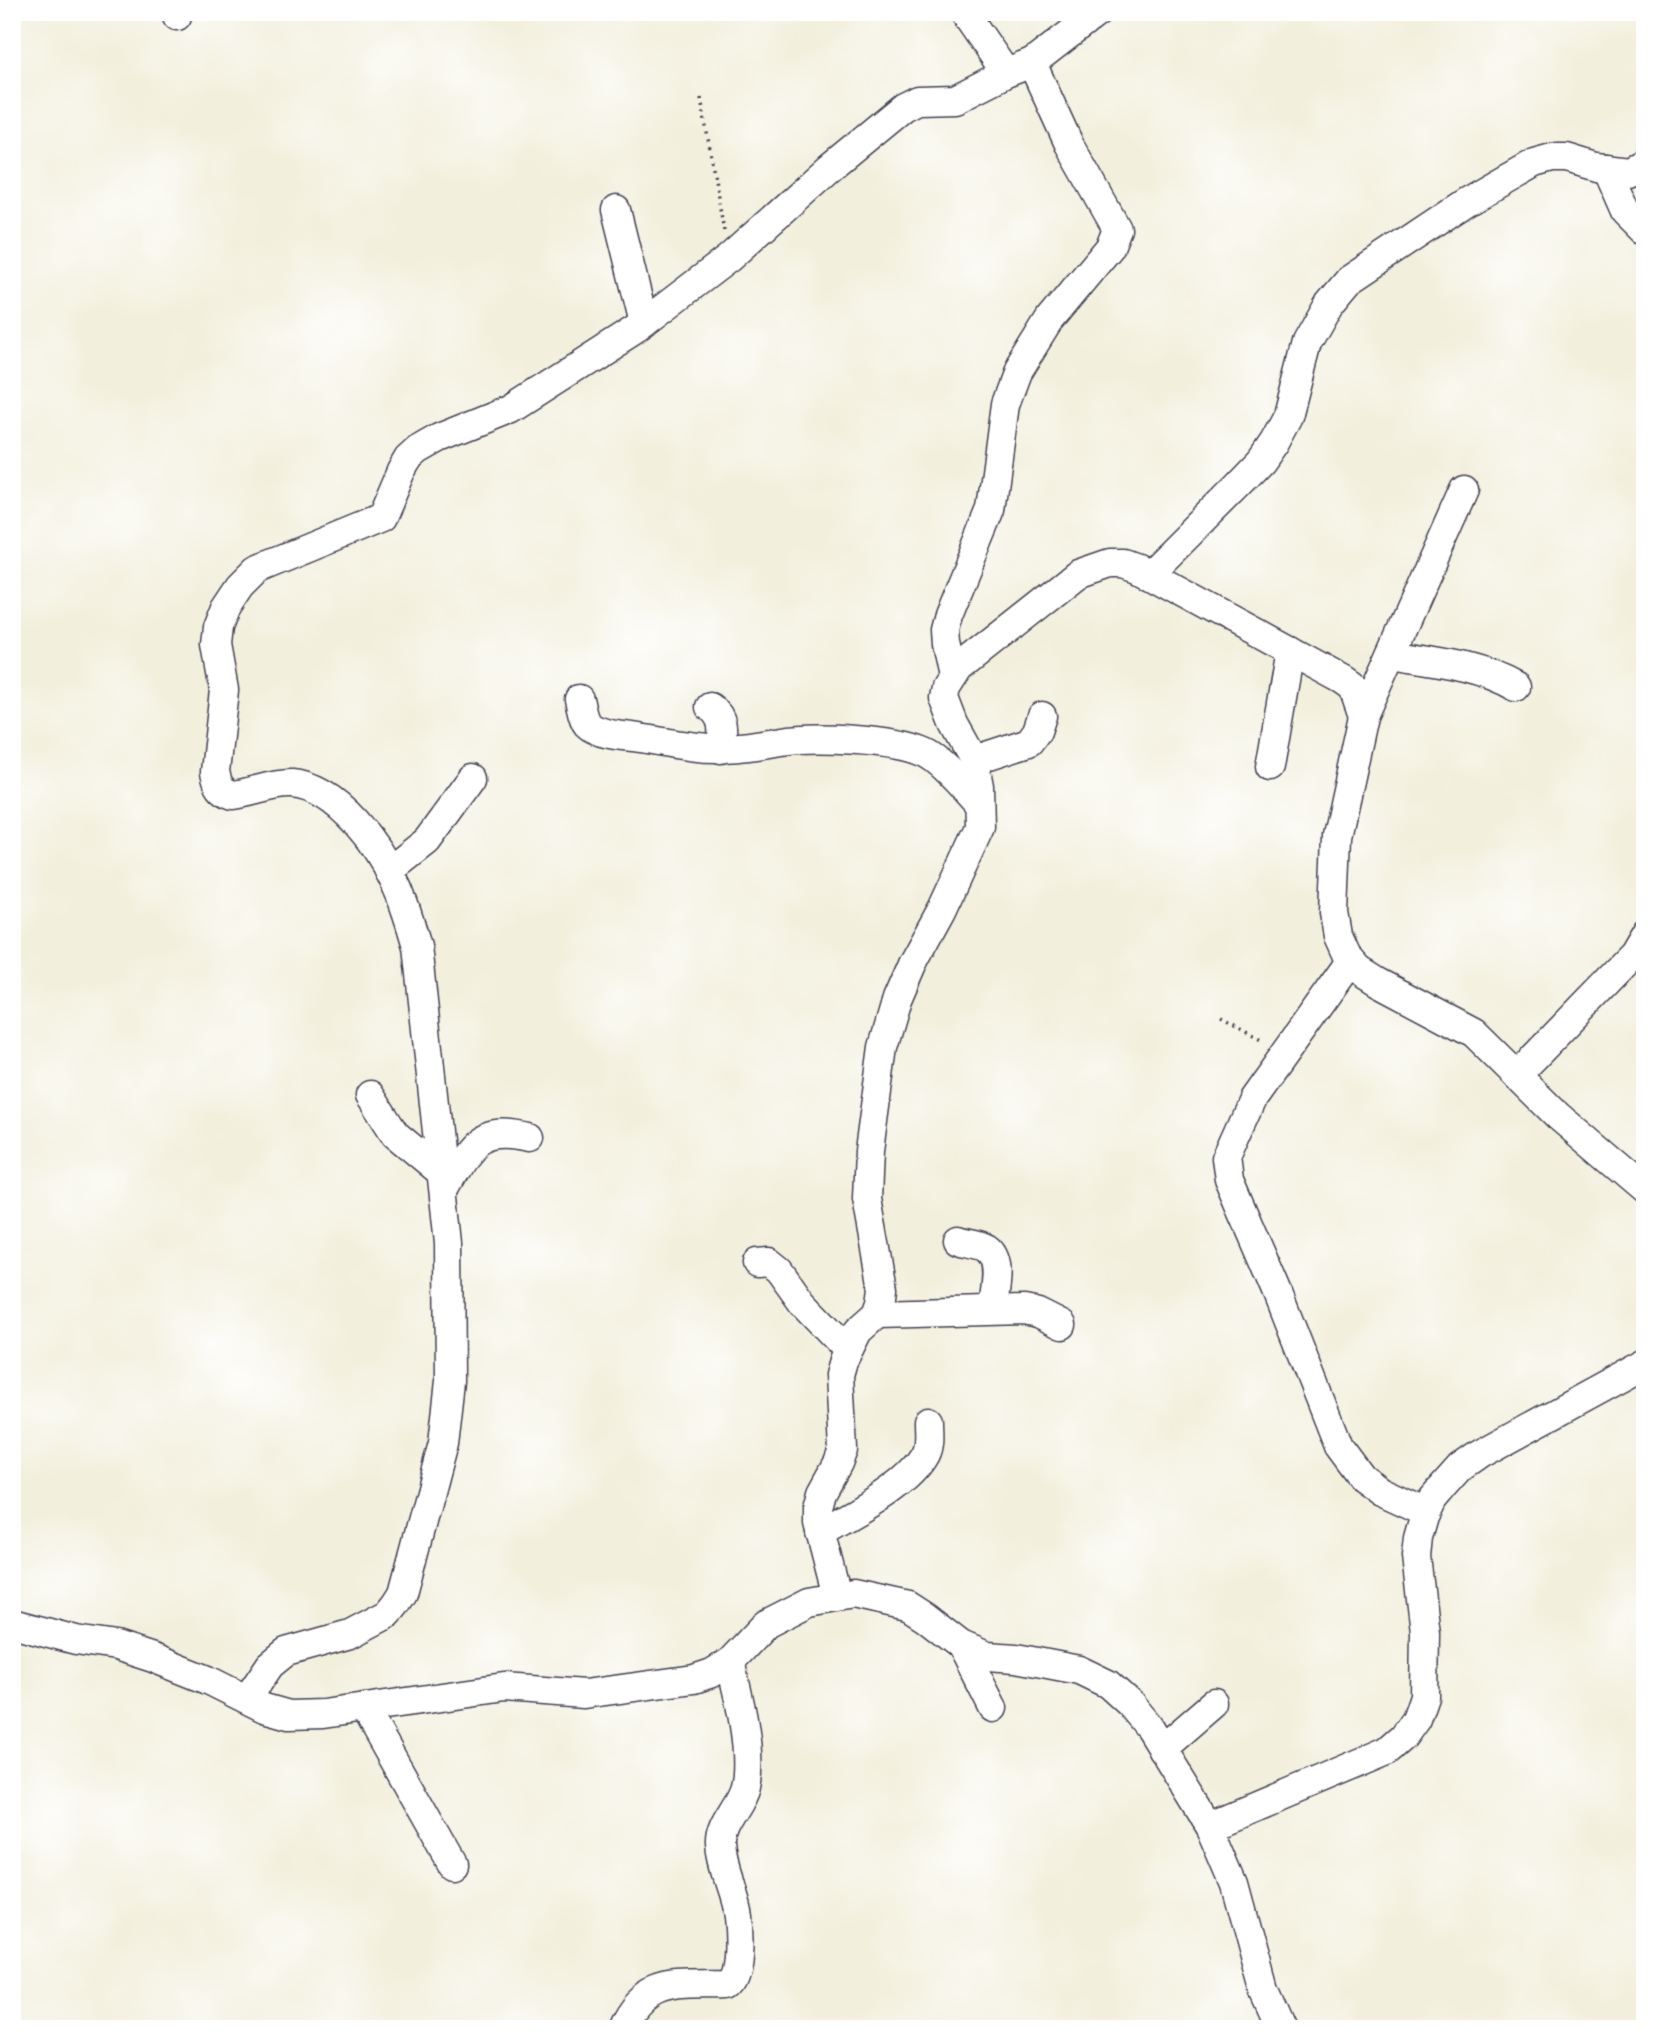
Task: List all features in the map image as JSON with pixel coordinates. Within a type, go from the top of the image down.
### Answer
[{"type":"street","points":[[952,677],[944,630],[990,510],[1005,404],[1046,304],[1110,247],[1117,229],[1069,144],[1019,68],[964,12]]},
{"type":"street","points":[[247,1699],[270,1665],[286,1652],[350,1634],[374,1622],[387,1614],[402,1593],[443,1443],[449,1393],[449,1243],[417,946],[396,883],[374,845],[346,811],[327,797],[291,784],[233,795],[224,792],[218,783],[215,772],[224,690],[216,645],[218,627],[226,607],[240,586],[257,569],[381,518],[401,471],[408,459],[418,450],[439,438],[511,409],[644,323],[729,258],[902,107],[918,100],[955,99],[1019,68],[1066,23],[1098,12]]},
{"type":"street","points":[[1149,574],[1238,485],[1274,442],[1288,416],[1307,343],[1329,304],[1349,280],[1466,202],[1534,163],[1552,158],[1567,158],[1628,171],[1645,162]]},
{"type":"street","points":[[1606,168],[1625,211],[1645,231]]},
{"type":"street","points":[[616,210],[644,323]]},
{"type":"street","points":[[1464,490],[1363,716],[1337,836],[1334,913],[1338,936],[1359,970],[1474,1033],[1558,1116],[1645,1191]]},
{"type":"street","points":[[837,1596],[820,1532],[818,1507],[822,1492],[843,1450],[839,1375],[847,1349],[858,1331],[877,1314],[883,1287],[867,1199],[869,1151],[883,1047],[897,999],[913,962],[942,909],[980,827],[979,786],[974,760],[954,724],[944,698],[952,677],[959,668],[1078,574],[1093,567],[1123,563],[1149,574],[1343,680],[1353,687],[1363,716]]},
{"type":"street","points":[[1270,767],[1290,651]]},
{"type":"street","points":[[1391,654],[1478,669],[1516,687]]},
{"type":"street","points":[[579,699],[586,723],[595,729],[624,736],[721,748],[752,747],[783,741],[826,740],[885,744],[918,751],[931,756],[946,769],[979,804]]},
{"type":"street","points":[[710,707],[722,720],[721,748]]},
{"type":"street","points":[[974,760],[1029,742],[1037,731],[1042,716]]},
{"type":"street","points":[[389,871],[427,841],[473,778]]},
{"type":"street","points":[[1517,1075],[1632,956],[1645,934]]},
{"type":"street","points":[[1351,960],[1251,1098],[1226,1157],[1229,1180],[1277,1291],[1338,1446],[1361,1477],[1380,1491],[1426,1512]]},
{"type":"street","points":[[370,1095],[395,1134],[443,1181]]},
{"type":"street","points":[[443,1181],[465,1153],[477,1141],[490,1134],[530,1138]]},
{"type":"street","points":[[958,1240],[986,1248],[993,1255],[996,1267],[993,1309]]},
{"type":"street","points":[[757,1263],[769,1262],[779,1270],[802,1301],[847,1349]]},
{"type":"street","points":[[877,1314],[1024,1310],[1062,1325]]},
{"type":"street","points":[[1210,1826],[1387,1751],[1404,1737],[1416,1719],[1424,1696],[1425,1632],[1416,1557],[1418,1538],[1432,1500],[1460,1468],[1480,1454],[1645,1364]]},
{"type":"street","points":[[820,1532],[892,1489],[914,1467],[925,1454],[929,1441],[928,1422]]},
{"type":"street","points":[[12,1623],[76,1640],[116,1646],[153,1658],[208,1680],[264,1708],[289,1715],[323,1714],[504,1688],[584,1694],[694,1679],[712,1673],[730,1662],[766,1624],[809,1602],[853,1594],[908,1606],[961,1645],[986,1656],[1036,1661],[1079,1670],[1108,1684],[1130,1704],[1149,1727],[1210,1826],[1234,1882],[1264,1989],[1281,2029]]},
{"type":"street","points":[[961,1645],[993,1708]]},
{"type":"street","points":[[623,2029],[634,2008],[651,1992],[673,1986],[728,1985],[733,1981],[737,1970],[737,1914],[720,1844],[725,1828],[745,1790],[748,1767],[740,1705],[730,1662]]},
{"type":"street","points":[[1162,1749],[1214,1704]]},
{"type":"street","points":[[364,1708],[452,1864]]},
{"type":"path","points":[[701,98],[729,258]]},
{"type":"path","points":[[1221,1019],[1285,1052]]}]
